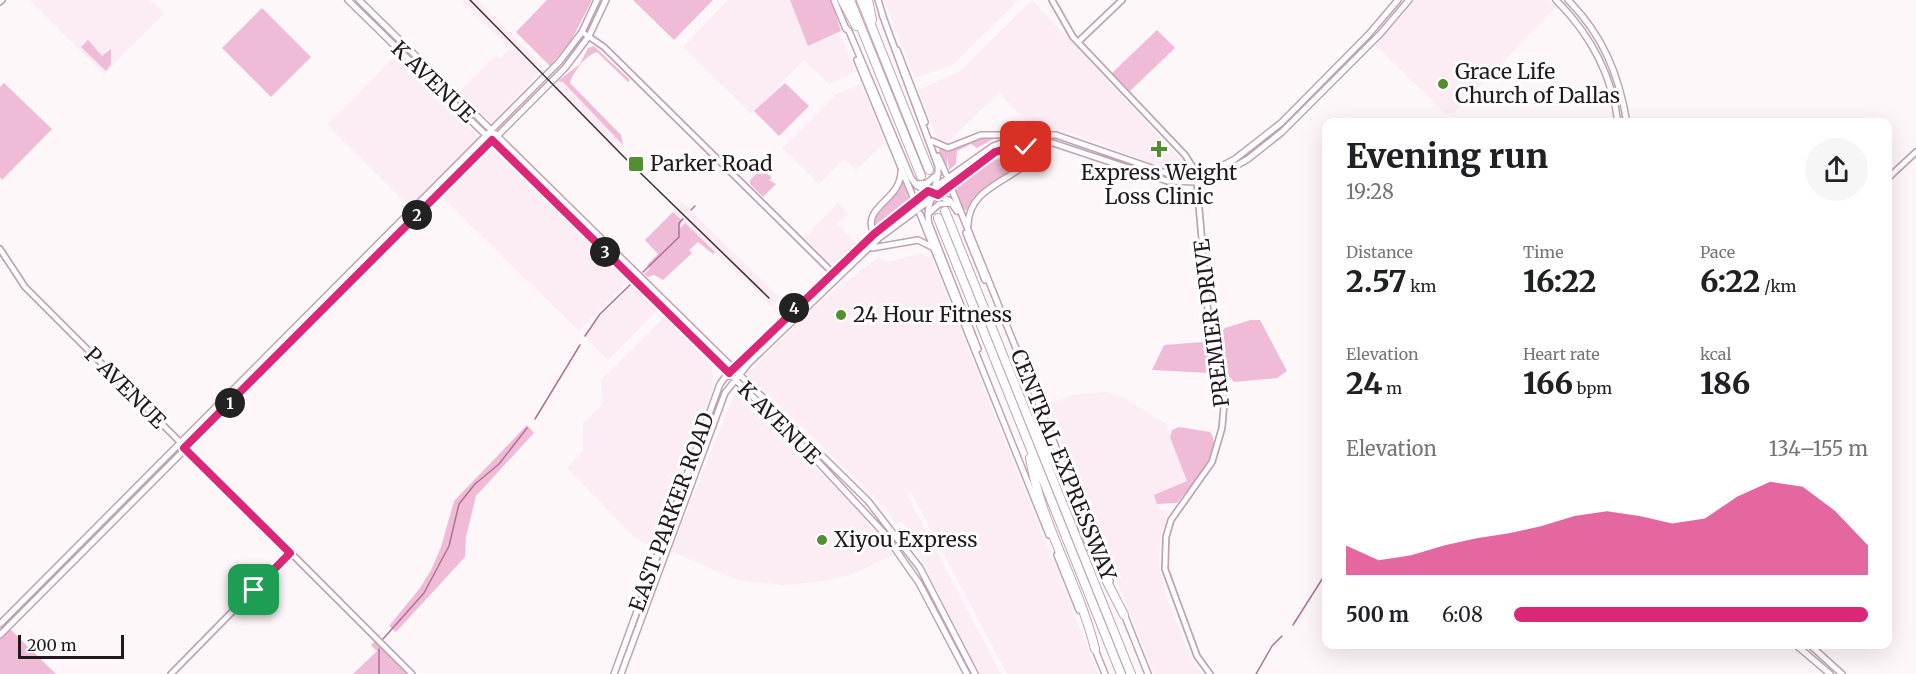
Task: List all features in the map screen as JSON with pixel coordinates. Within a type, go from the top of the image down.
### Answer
[{"type":"highway","points":[[842,0],[868,46]]},
{"type":"highway","points":[[850,0],[921,176]]},
{"type":"highway","points":[[861,0],[929,170]]},
{"type":"highway","points":[[868,0],[876,39]]},
{"type":"highway","name":"CENTRAL EXPRESSWAY","points":[[945,211],[1131,674]]},
{"type":"highway","name":"CENTRAL EXPRESSWAY","points":[[938,218],[1121,674]]},
{"type":"highway","points":[[1028,418],[1041,430],[1100,568],[1124,615]]},
{"type":"highway","points":[[1028,444],[1033,471],[1082,603],[1095,649]]},
{"type":"main road","name":"K AVENUE","points":[[348,0],[807,446],[861,494],[897,536],[920,568],[975,674]]},
{"type":"main road","name":"K AVENUE","points":[[360,0],[599,235],[629,271]]},
{"type":"main road","points":[[494,133],[521,101],[565,56],[582,32],[597,0]]},
{"type":"main road","points":[[0,635],[183,446],[489,137],[527,106],[565,68],[589,36],[606,0]]},
{"type":"main road","points":[[834,0],[913,197]]},
{"type":"main road","points":[[878,0],[936,160],[938,174],[933,193]]},
{"type":"main road","points":[[932,141],[948,148],[981,135],[1056,135],[1082,142],[1172,175],[1197,179],[1235,159],[1281,123],[1369,34],[1398,0]]},
{"type":"main road","points":[[933,193],[995,152],[1029,142],[1053,142],[1167,181],[1218,177],[1239,165],[1282,132],[1374,40],[1409,0]]},
{"type":"main road","points":[[1556,0],[1577,22],[1596,51],[1615,103],[1617,118]]},
{"type":"main road","points":[[1568,0],[1595,32],[1610,57],[1626,118]]},
{"type":"main road","points":[[882,14],[946,174]]},
{"type":"main road","points":[[845,27],[849,31],[915,184],[951,203],[957,209],[1014,344]]},
{"type":"main road","points":[[1369,34],[1374,40]]},
{"type":"main road","points":[[402,53],[408,47]]},
{"type":"main road","points":[[429,79],[434,73]]},
{"type":"main road","points":[[521,101],[527,106]]},
{"type":"main road","points":[[936,185],[993,146],[1024,135]]},
{"type":"main road","points":[[968,226],[969,208],[976,198],[1022,167],[1025,160],[1025,148],[1029,142]]},
{"type":"main road","points":[[1079,150],[1082,142]]},
{"type":"main road","points":[[1120,165],[1123,158]]},
{"type":"main road","points":[[1235,159],[1239,165]]},
{"type":"main road","points":[[874,234],[870,226],[870,217],[896,190],[900,181],[900,166]]},
{"type":"main road","points":[[915,184],[927,183],[938,174]]},
{"type":"main road","name":"CENTRAL EXPRESSWAY","points":[[952,190],[1148,674]]},
{"type":"main road","name":"EAST PARKER ROAD","points":[[621,674],[723,396],[737,376],[803,310],[879,238],[930,201],[933,193]]},
{"type":"main road","name":"EAST PARKER ROAD","points":[[614,674],[718,389],[730,370],[874,234],[933,193]]},
{"type":"main road","points":[[554,201],[558,196]]},
{"type":"main road","points":[[930,201],[927,216],[998,407]]},
{"type":"main road","points":[[927,216],[939,204],[951,203]]},
{"type":"main road","name":"CENTRAL EXPRESSWAY","points":[[920,214],[1105,674]]},
{"type":"main road","points":[[594,240],[599,235]]},
{"type":"main road","points":[[865,251],[875,246],[918,240],[929,243],[935,250]]},
{"type":"main road","points":[[798,304],[803,310]]},
{"type":"main road","points":[[705,424],[712,427]]},
{"type":"main road","points":[[0,624],[183,446]]},
{"type":"main road","name":"K AVENUE","points":[[807,446],[884,533],[919,583],[967,674]]},
{"type":"main road","points":[[689,468],[696,471]]},
{"type":"main road","points":[[855,500],[861,494]]},
{"type":"main road","points":[[672,512],[680,515]]},
{"type":"main road","points":[[43,581],[48,586]]},
{"type":"main road","points":[[632,624],[639,626]]},
{"type":"main road","points":[[1801,649],[1830,674]]},
{"type":"main road","points":[[1814,649],[1842,674]]},
{"type":"street","name":"PREMIER DRIVE","points":[[1052,0],[1059,17],[1078,42],[1185,154],[1197,179],[1208,312],[1223,386],[1222,428],[1211,465],[1172,520],[1166,537],[1165,569],[1197,656],[1210,674]]},
{"type":"street","points":[[1078,42],[1122,0]]},
{"type":"street","points":[[582,32],[607,50],[838,278]]},
{"type":"street","points":[[1892,175],[1916,152]]},
{"type":"street","name":"P AVENUE","points":[[0,249],[20,282],[412,674]]},
{"type":"street","points":[[171,674],[290,553]]},
{"type":"shaded area","points":[[29,0],[150,0],[164,13],[104,74]]},
{"type":"shaded area","points":[[461,0],[477,0],[544,67],[492,123],[459,92],[496,55],[500,59],[510,48]]},
{"type":"shaded area","points":[[547,0],[592,0],[572,39],[550,66],[516,32]]},
{"type":"shaded area","points":[[633,0],[713,0],[674,40]]},
{"type":"shaded area","points":[[728,0],[790,0],[808,46],[840,33],[855,72],[829,84],[804,60],[751,114],[683,47]]},
{"type":"shaded area","points":[[790,0],[831,0],[841,31],[808,46]]},
{"type":"shaded area","points":[[884,0],[1019,0],[953,64],[915,78]]},
{"type":"shaded area","points":[[1032,0],[1181,160],[1171,170],[1070,133],[1031,126],[999,93],[948,142],[938,140],[918,90],[959,72]]},
{"type":"shaded area","points":[[1416,0],[1549,0],[1556,7],[1454,113],[1445,113],[1375,45]]},
{"type":"shaded area","points":[[262,8],[311,57],[271,97],[222,48]]},
{"type":"shaded area","points":[[1157,30],[1175,48],[1130,91],[1112,73]]},
{"type":"shaded area","points":[[88,40],[102,56],[111,49],[111,64],[106,71],[81,47]]},
{"type":"shaded area","points":[[594,46],[630,80],[628,82],[597,52],[580,64],[588,48]]},
{"type":"shaded area","points":[[397,54],[479,137],[410,207],[327,125]]},
{"type":"shaded area","points":[[580,64],[570,83],[621,135],[623,145],[563,82],[558,81]]},
{"type":"shaded area","points":[[558,81],[563,82],[623,145],[617,152],[552,88]]},
{"type":"shaded area","points":[[4,83],[52,129],[2,180],[0,177],[0,87]]},
{"type":"shaded area","points":[[785,83],[809,106],[779,136],[754,111]]},
{"type":"shaded area","points":[[861,84],[885,142],[856,170],[844,159],[819,184],[782,148],[835,95]]},
{"type":"shaded area","points":[[999,136],[977,148],[971,144],[957,151],[956,164],[949,170],[947,156],[947,172],[940,148],[947,152],[948,149],[977,137]]},
{"type":"shaded area","points":[[492,146],[629,281],[579,331],[442,197]]},
{"type":"shaded area","points":[[1022,149],[1023,158],[1020,165],[974,197],[967,210],[963,210],[954,188],[995,160]]},
{"type":"shaded area","points":[[762,168],[760,172],[762,174],[766,172],[772,178],[769,180],[776,184],[763,197],[750,184],[750,180]]},
{"type":"shaded area","points":[[905,181],[911,199],[902,190],[910,199],[874,227],[871,223],[874,217]]},
{"type":"shaded area","points":[[682,202],[780,298],[772,307],[673,212]]},
{"type":"shaded area","points":[[838,203],[849,214],[838,224],[857,243],[835,264],[831,263],[804,238]]},
{"type":"shaded area","points":[[673,212],[682,220],[679,229],[685,223],[715,252],[713,254],[698,242],[689,250],[692,253],[663,280],[654,275],[648,277],[644,274],[650,268],[647,265],[658,254],[645,240]]},
{"type":"shaded area","points":[[921,253],[932,259],[1098,674],[1007,674],[911,492],[907,495],[1001,674],[979,674],[902,521],[897,524],[879,501],[747,374],[824,298],[879,257],[888,262]]},
{"type":"shaded area","points":[[633,284],[658,309],[608,360],[583,335]]},
{"type":"shaded area","points":[[665,316],[712,364],[714,386],[654,548],[634,537],[567,468],[583,451],[583,423],[602,405],[601,380]]},
{"type":"shaded area","points":[[1251,320],[1260,320],[1287,371],[1277,378],[1234,382],[1227,374],[1219,334],[1225,328]]},
{"type":"shaded area","points":[[1203,342],[1209,346],[1213,368],[1209,373],[1152,370],[1164,345]]},
{"type":"shaded area","points":[[736,390],[850,502],[893,555],[850,575],[817,582],[784,585],[738,580],[671,551]]},
{"type":"shaded area","points":[[1106,392],[1124,398],[1166,424],[1187,481],[1154,495],[1160,510],[1169,512],[1160,537],[1159,567],[1165,594],[1193,663],[1203,674],[1154,674],[1046,406],[1072,395]]},
{"type":"shaded area","points":[[527,425],[534,433],[476,496],[466,537],[465,557],[396,632],[389,626],[420,588],[431,570],[441,547],[454,501]]},
{"type":"shaded area","points":[[1179,427],[1210,432],[1213,449],[1204,469],[1177,503],[1157,504],[1154,495],[1187,481],[1170,437],[1172,430]]},
{"type":"shaded area","points":[[10,630],[56,674],[0,674],[0,639]]},
{"type":"shaded area","points":[[375,641],[406,674],[353,674],[377,651],[371,645]]},
{"type":"waterway","points":[[691,210],[695,206]]},
{"type":"waterway","points":[[643,272],[679,237],[679,223],[683,219]]},
{"type":"waterway","points":[[585,336],[600,314],[631,284]]},
{"type":"waterway","points":[[535,419],[580,345]]},
{"type":"waterway","points":[[383,639],[424,593],[449,546],[459,504],[475,484],[499,464],[527,428]]},
{"type":"waterway","points":[[1293,625],[1322,579]]},
{"type":"waterway","points":[[1256,674],[1272,646],[1282,636]]},
{"type":"waterway","points":[[379,649],[379,674]]},
{"type":"tram line","points":[[470,0],[624,157],[769,298]]},
{"type":"place","name":"Grace Life Church of Dallas","points":[[1443,84]]},
{"type":"place","name":"Express Weight Loss Clinic","points":[[1159,149]]},
{"type":"place","name":"Parker Road","points":[[636,164]]},
{"type":"place","name":"24 Hour Fitness","points":[[841,315]]},
{"type":"place","name":"Xiyou Express","points":[[822,540]]},
{"type":"route","points":[[254,590],[290,553],[184,448],[492,140],[729,373],[798,304],[890,219],[928,191],[938,195],[995,152],[1029,142],[1026,147]]}]
